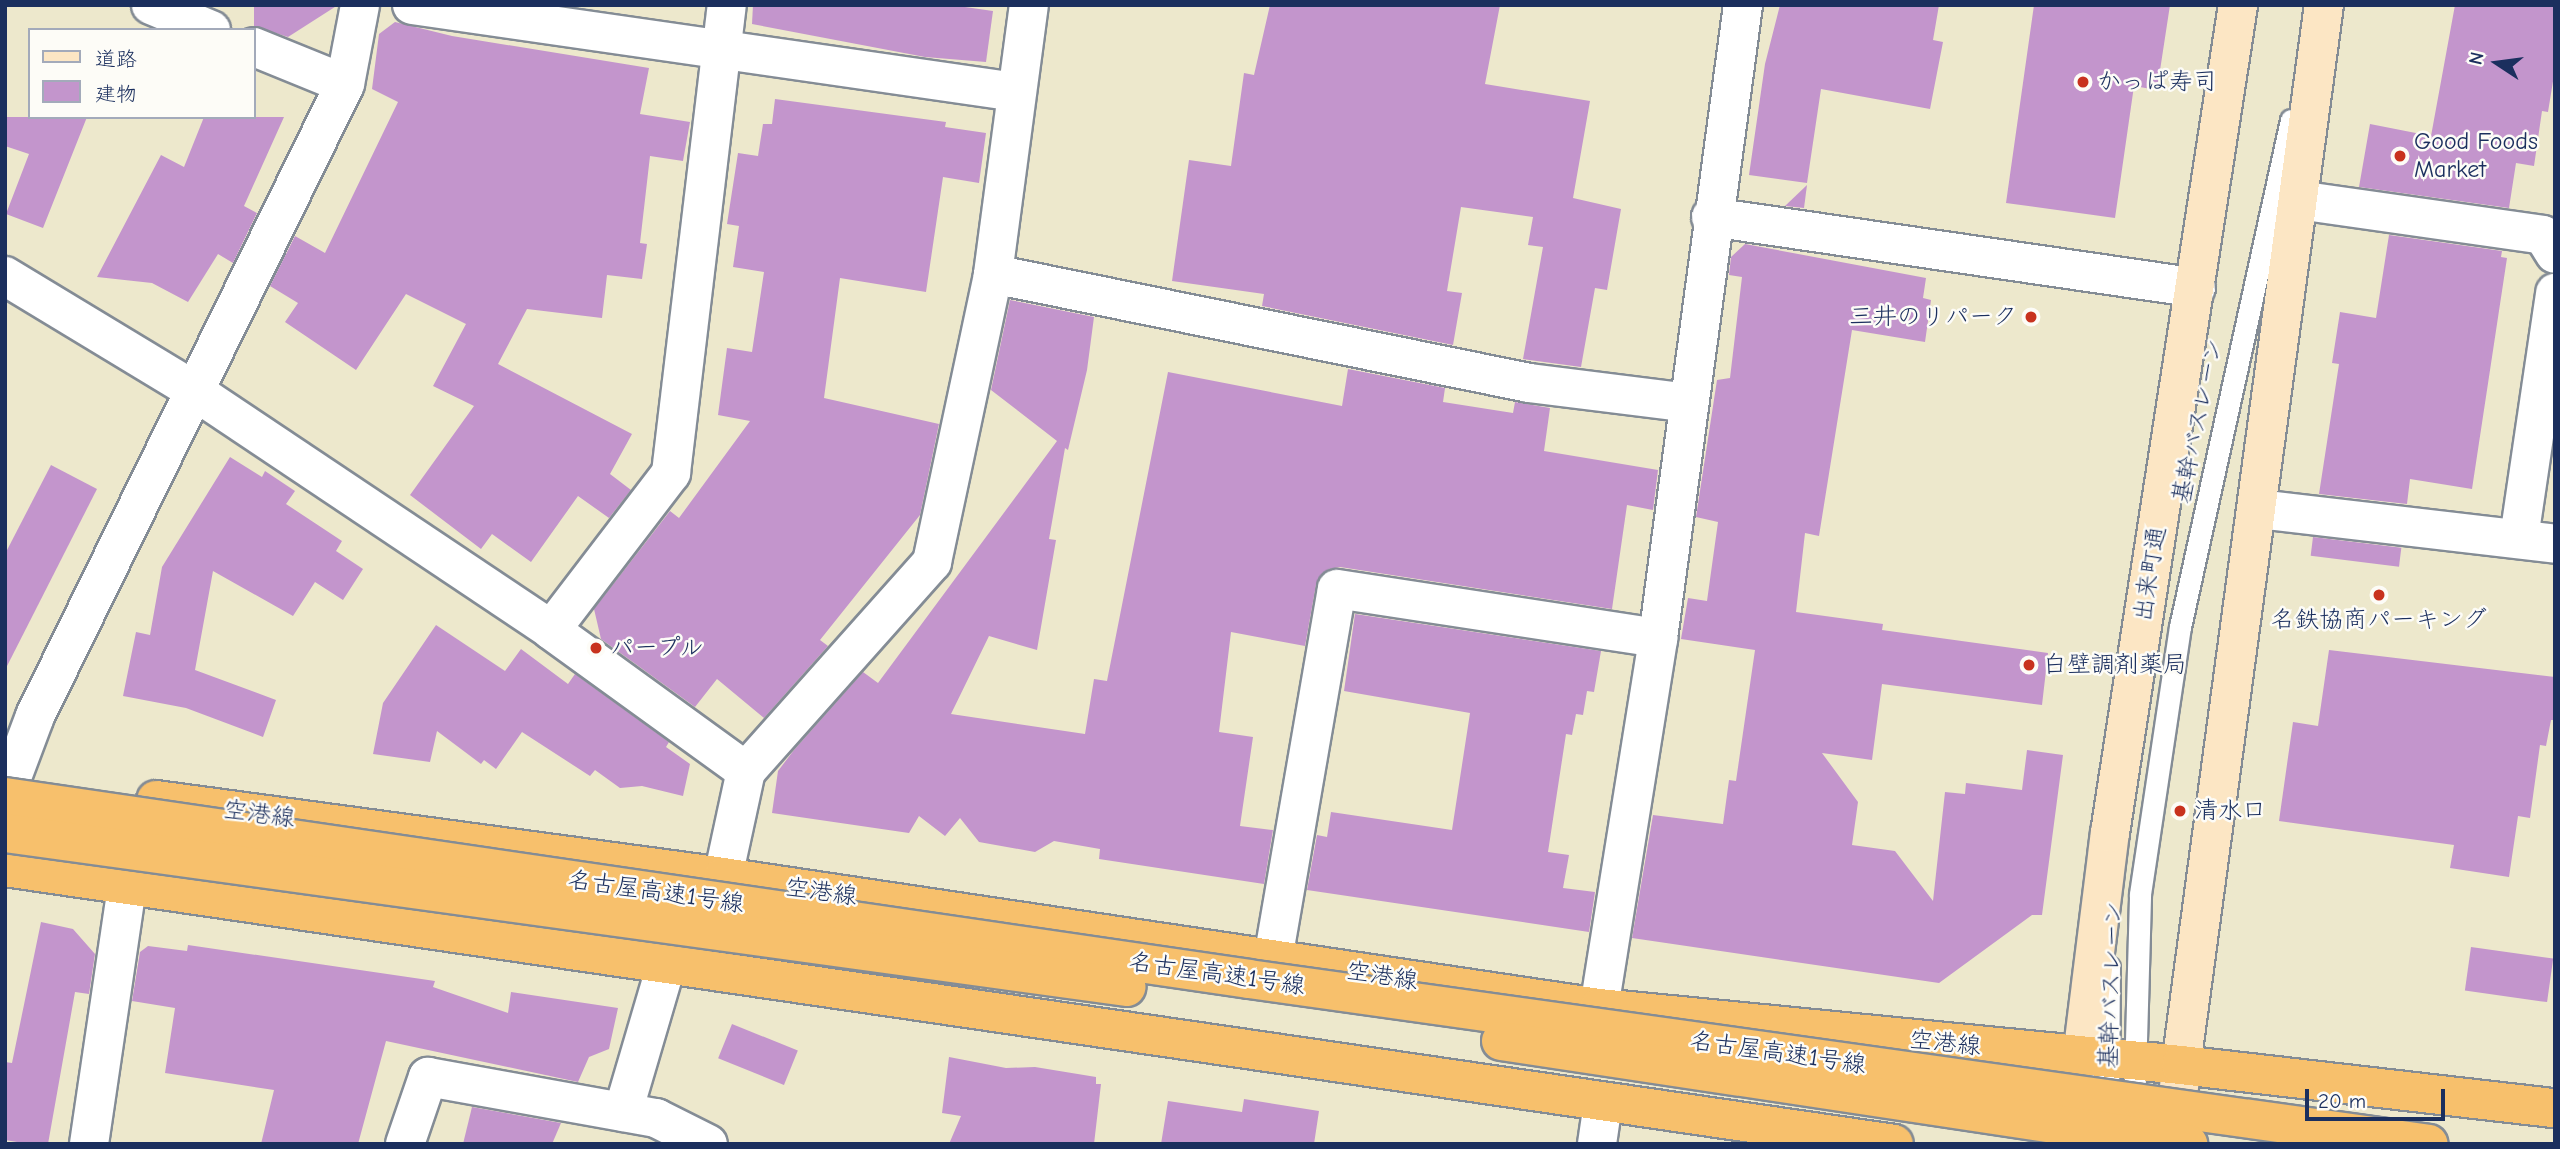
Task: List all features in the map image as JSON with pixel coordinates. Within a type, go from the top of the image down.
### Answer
[{"type":"highway","name":"空港線","points":[[7,785],[723,877],[1599,1008],[2181,1065],[2555,1108]]},
{"type":"highway","name":"名古屋高速1号線","points":[[7,785],[1249,979],[2429,1144]]},
{"type":"highway","name":"名古屋高速1号線","points":[[5,833],[1237,1003],[2188,1144]]},
{"type":"highway","points":[[5,867],[127,888],[1894,1144]]},
{"type":"main road","name":"出来町通","points":[[2071,1144],[2108,1059],[2110,833],[2238,5]]},
{"type":"main road","points":[[2174,1144],[2181,1065],[2259,509],[2324,5]]},
{"type":"street","points":[[151,5],[206,28]]},
{"type":"street","points":[[7,785],[34,716],[345,84],[360,5]]},
{"type":"street","points":[[412,5],[722,52],[1016,92]]},
{"type":"street","points":[[551,630],[671,473],[727,5]]},
{"type":"street","points":[[723,877],[746,771],[932,562],[993,274],[1029,5]]},
{"type":"street","points":[[1599,1008],[1658,638],[1711,217],[1743,5]]},
{"type":"street","points":[[256,48],[345,84]]},
{"type":"street","points":[[2298,200],[2543,235],[2555,254]]},
{"type":"street","points":[[1711,217],[2196,288]]},
{"type":"street","points":[[993,274],[1529,383],[1689,403]]},
{"type":"street","points":[[5,276],[193,390],[551,630],[746,771]]},
{"type":"street","points":[[2259,509],[2537,541],[2555,293]]},
{"type":"street","points":[[1273,959],[1337,589],[1658,638]]},
{"type":"street","points":[[89,1144],[127,888]]},
{"type":"street","points":[[623,1112],[666,966]]},
{"type":"street","points":[[405,1144],[428,1077],[656,1118],[708,1144]]},
{"type":"street","points":[[1597,1144],[1603,1103]]},
{"type":"lane","name":"基幹バスレーン","points":[[2106,1144],[2108,1059],[2140,894],[2180,627],[2316,5]]},
{"type":"lane","name":"基幹バスレーン","points":[[2108,1059],[2133,1144]]},
{"type":"building","points":[[254,5],[338,5],[288,37],[254,26]]},
{"type":"building","points":[[753,5],[951,5],[993,11],[986,62],[925,57],[752,24]]},
{"type":"building","points":[[1270,5],[1500,5],[1485,84],[1590,101],[1573,198],[1621,209],[1607,290],[1595,288],[1581,367],[1523,359],[1543,247],[1528,245],[1533,217],[1461,207],[1447,291],[1462,293],[1453,345],[1262,306],[1264,294],[1172,281],[1189,160],[1231,166],[1244,73],[1254,75]]},
{"type":"building","points":[[1780,5],[1939,5],[1933,40],[1943,42],[1930,109],[1821,89],[1807,183],[1749,175],[1765,64]]},
{"type":"building","points":[[2034,5],[2170,5],[2157,90],[2134,86],[2115,218],[2006,203]]},
{"type":"building","points":[[2455,5],[2555,5],[2555,69],[2548,112],[2542,111],[2534,166],[2516,163],[2509,208],[2359,187],[2370,124],[2431,136]]},
{"type":"building","points":[[395,22],[452,36],[649,68],[640,114],[690,122],[683,161],[650,156],[640,243],[647,244],[642,279],[607,275],[602,318],[527,309],[498,364],[632,434],[610,474],[631,490],[609,518],[578,496],[531,562],[492,534],[481,549],[410,495],[474,406],[433,386],[466,324],[406,294],[356,370],[285,322],[298,303],[270,286],[295,236],[325,253],[398,102],[372,89],[379,34]]},
{"type":"building","points":[[775,99],[946,122],[945,127],[986,133],[979,183],[943,177],[926,292],[840,278],[824,398],[939,424],[920,515],[820,640],[828,646],[764,718],[717,679],[695,707],[601,639],[594,609],[670,511],[679,518],[750,421],[718,415],[727,348],[752,352],[764,272],[733,267],[739,226],[727,224],[738,153],[758,156],[763,124],[772,124]]},
{"type":"building","points":[[5,117],[86,119],[43,228],[6,214],[29,154],[5,146]]},
{"type":"building","points":[[284,117],[244,206],[257,213],[233,263],[218,254],[188,302],[152,283],[97,277],[161,155],[184,167],[203,119]]},
{"type":"building","points":[[1807,185],[1804,208],[1785,206]]},
{"type":"building","points":[[2389,235],[2502,251],[2501,257],[2507,258],[2472,489],[2410,479],[2407,504],[2319,494],[2339,364],[2332,363],[2340,312],[2376,318]]},
{"type":"building","points":[[1745,244],[1926,278],[1923,298],[1931,300],[1925,342],[1852,330],[1819,536],[1805,533],[1796,612],[1883,624],[1882,630],[2048,653],[2042,705],[1882,684],[1872,760],[1822,753],[1858,802],[1852,845],[1895,851],[1933,901],[1945,792],[1965,794],[1966,783],[2022,790],[2027,750],[2063,755],[2042,915],[2032,915],[1939,983],[1632,938],[1653,815],[1723,824],[1729,780],[1736,781],[1755,650],[1681,639],[1688,598],[1707,601],[1718,522],[1696,517],[1717,380],[1730,378],[1742,277],[1729,275],[1731,257]]},
{"type":"building","points":[[1010,300],[1094,317],[1087,370],[1068,450],[1065,448],[1049,539],[1056,540],[1037,650],[989,636],[951,714],[1085,734],[1094,679],[1107,681],[1168,372],[1342,406],[1348,369],[1445,388],[1443,402],[1513,413],[1515,402],[1550,408],[1544,451],[1658,470],[1653,510],[1627,505],[1612,609],[1340,567],[1329,569],[1316,585],[1305,646],[1231,632],[1219,732],[1253,737],[1240,826],[1273,830],[1264,884],[1099,859],[1100,849],[1054,841],[1035,852],[979,842],[960,818],[945,836],[919,816],[909,833],[772,813],[778,771],[794,750],[863,672],[878,683],[1057,441],[991,390]]},
{"type":"building","points":[[230,457],[262,477],[265,471],[295,491],[286,504],[342,541],[336,551],[363,569],[343,600],[315,582],[293,616],[213,571],[195,670],[276,700],[263,737],[186,708],[123,696],[136,632],[150,635],[162,567]]},
{"type":"building","points":[[51,465],[97,489],[5,670],[5,554]]},
{"type":"building","points":[[2313,537],[2401,548],[2399,567],[2311,556]]},
{"type":"building","points":[[1355,614],[1601,651],[1594,692],[1587,691],[1583,715],[1576,714],[1572,735],[1566,734],[1548,852],[1569,855],[1563,888],[1595,892],[1589,932],[1307,890],[1317,835],[1327,837],[1331,812],[1452,830],[1470,713],[1344,691]]},
{"type":"building","points":[[436,625],[505,671],[521,649],[568,684],[575,674],[669,742],[666,747],[690,764],[683,796],[642,786],[620,788],[595,770],[590,776],[522,732],[496,769],[484,760],[481,764],[437,731],[430,762],[373,754],[383,703]]},
{"type":"building","points":[[2329,650],[2555,677],[2555,720],[2551,720],[2546,746],[2540,745],[2530,818],[2518,816],[2509,877],[2450,868],[2454,845],[2279,821],[2293,722],[2318,726]]},
{"type":"building","points":[[41,922],[73,929],[95,954],[89,994],[75,992],[48,1144],[29,1144],[5,1140],[5,1062],[12,1063]]},
{"type":"building","points":[[188,945],[435,981],[433,987],[508,1013],[511,992],[618,1008],[609,1049],[589,1057],[578,1082],[386,1041],[358,1144],[261,1144],[274,1090],[165,1073],[175,1008],[132,1001],[140,952],[148,946],[187,951]]},
{"type":"building","points":[[2471,947],[2553,959],[2547,1002],[2465,991]]},
{"type":"building","points":[[732,1024],[798,1051],[784,1085],[718,1058]]},
{"type":"building","points":[[949,1057],[1006,1068],[1035,1067],[1096,1077],[1096,1084],[1101,1084],[1094,1144],[949,1144],[961,1116],[942,1113]]},
{"type":"building","points":[[1244,1099],[1319,1111],[1314,1144],[1161,1144],[1168,1101],[1242,1112]]},
{"type":"building","points":[[472,1107],[561,1123],[552,1144],[463,1144]]},
{"type":"place","name":"かっぱ寿司","points":[[2083,82]]},
{"type":"place","name":"Good Foods Market","points":[[2400,156]]},
{"type":"place","name":"三井のリパーク","points":[[2031,317]]},
{"type":"place","name":"名鉄協商パーキング","points":[[2379,595]]},
{"type":"place","name":"パープル","points":[[596,648]]},
{"type":"place","name":"白壁調剤薬局","points":[[2029,665]]},
{"type":"place","name":"清水口","points":[[2180,811]]}]
